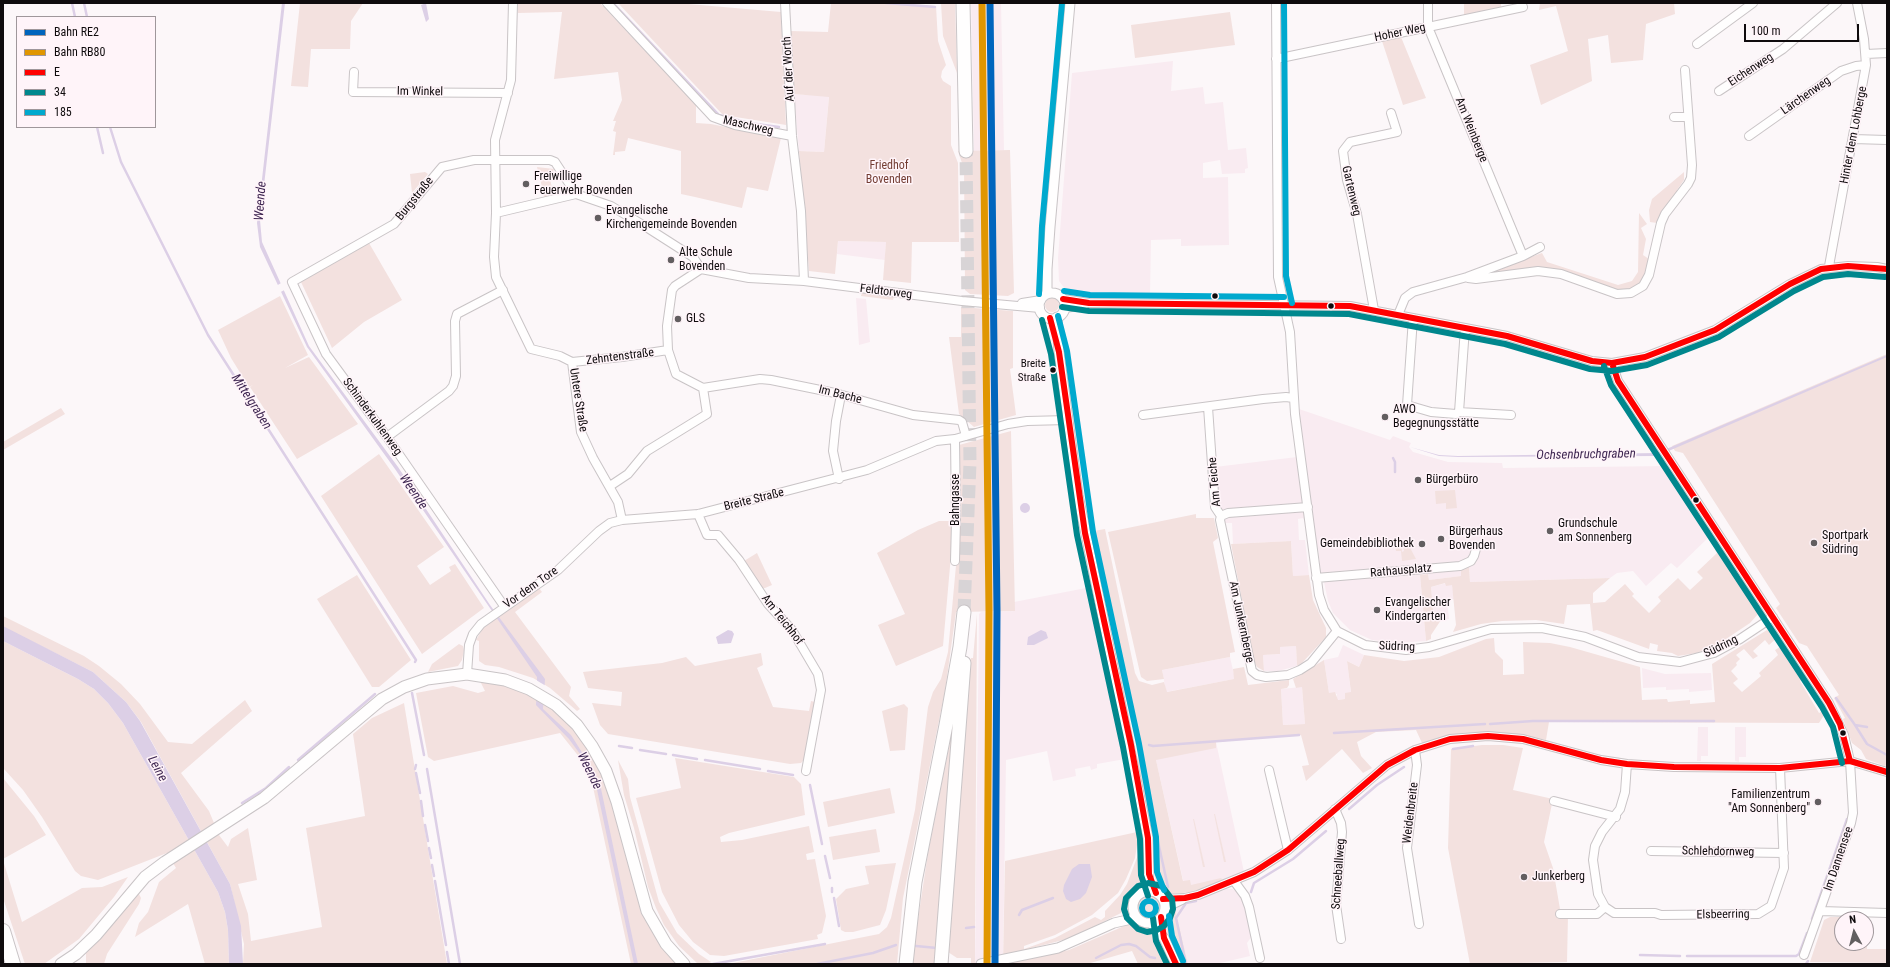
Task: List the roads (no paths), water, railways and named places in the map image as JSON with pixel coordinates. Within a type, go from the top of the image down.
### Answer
[{"type":"highway","points":[[963,3],[966,151]]},
{"type":"highway","points":[[906,959],[916,875],[946,725],[963,616],[963,692],[941,964]]},
{"type":"highway","points":[[3,931],[14,964]]},
{"type":"main road","points":[[61,964],[87,944],[145,877],[165,862],[225,824],[278,787],[358,717],[382,699],[404,687],[427,679],[466,674],[505,680],[529,688],[556,706],[577,725],[592,746],[606,771],[617,802],[647,912],[666,944],[684,964]]},
{"type":"street","points":[[494,160],[496,134],[508,93],[512,72],[513,3]]},
{"type":"street","name":"Maschweg","points":[[607,3],[713,117],[735,125],[792,136]]},
{"type":"street","name":"Auf der Worth","points":[[785,3],[792,136]]},
{"type":"street","points":[[1054,318],[1044,315],[1070,3]]},
{"type":"street","points":[[1276,3],[1278,278],[1290,332],[1294,398],[1316,578],[1324,610],[1337,631]]},
{"type":"street","name":"Am Weinberge","points":[[1428,3],[1428,27],[1523,256]]},
{"type":"street","points":[[1697,44],[1752,3]]},
{"type":"street","name":"Eichenweg","points":[[1719,91],[1783,49],[1837,3]]},
{"type":"street","name":"Hinter dem Lohberge","points":[[1829,266],[1866,65],[1866,54],[1856,3]]},
{"type":"street","name":"Hoher Weg","points":[[1276,59],[1523,8]]},
{"type":"street","points":[[1866,54],[1887,53]]},
{"type":"street","name":"Lärchenweg","points":[[1749,136],[1841,71],[1856,66],[1866,65]]},
{"type":"street","points":[[1468,278],[1476,279],[1538,271],[1561,274],[1610,293],[1624,294],[1637,291],[1643,286],[1649,275],[1657,236],[1665,214],[1691,178],[1692,165],[1684,70]]},
{"type":"street","name":"Im Winkel","points":[[354,72],[353,92],[508,93]]},
{"type":"street","name":"Gartenweg","points":[[1374,310],[1357,214],[1347,180],[1343,151],[1350,142],[1397,132],[1391,112]]},
{"type":"street","points":[[1674,117],[1688,117]]},
{"type":"street","points":[[792,136],[801,211],[804,281]]},
{"type":"street","points":[[1853,139],[1887,140]]},
{"type":"street","name":"Burgstraße","points":[[292,282],[394,224],[442,167],[469,160],[550,160],[558,164],[576,194]]},
{"type":"street","name":"Untere Straße","points":[[494,160],[496,277],[518,326],[531,348],[560,356],[572,362],[581,432],[593,458],[618,502],[622,520]]},
{"type":"street","points":[[496,213],[576,194],[611,206],[686,252],[694,258],[701,269]]},
{"type":"street","points":[[1398,315],[1405,298],[1413,292],[1468,278],[1523,256],[1540,247]]},
{"type":"street","points":[[1046,299],[1064,303],[1350,306],[1465,328],[1542,345],[1592,361],[1612,363],[1645,358],[1691,341],[1735,320],[1802,277],[1829,266],[1869,266],[1887,269]]},
{"type":"street","name":"Feldtorweg","points":[[701,269],[749,278],[804,281],[962,301],[1016,305],[1046,299]]},
{"type":"street","name":"Zehntenstraße","points":[[701,269],[675,286],[670,298],[667,326],[668,350],[674,370],[680,377],[703,388]]},
{"type":"street","name":"Schinderkuhlenweg","points":[[292,282],[326,354],[387,437],[502,608]]},
{"type":"street","points":[[387,437],[449,391],[453,386],[456,376],[455,321],[457,314],[503,290]]},
{"type":"street","points":[[1064,303],[1054,318],[1085,534],[1131,746],[1148,838],[1149,874],[1144,892],[1134,900],[1134,914],[1141,922],[1151,923],[1164,938],[1176,964]]},
{"type":"street","points":[[1413,318],[1407,405],[1431,412],[1511,415]]},
{"type":"street","points":[[1459,412],[1465,328]]},
{"type":"street","name":"Zehntenstraße","points":[[572,362],[622,358],[668,350]]},
{"type":"street","points":[[1612,363],[1618,381],[1663,447],[1838,718],[1844,735],[1850,761]]},
{"type":"street","name":"Im Bache","points":[[703,388],[766,379],[841,395],[913,415],[959,420],[962,422],[966,436]]},
{"type":"street","points":[[610,486],[628,474],[648,451],[706,414],[703,388]]},
{"type":"street","points":[[839,479],[833,451],[836,421],[841,395]]},
{"type":"street","points":[[1143,415],[1286,397],[1294,398]]},
{"type":"street","name":"Am Teiche","points":[[1208,407],[1215,506],[1221,516],[1228,512],[1308,507]]},
{"type":"street","name":"Breite Straße","points":[[622,520],[698,514],[839,479],[867,470],[936,442],[955,439],[1021,422],[1068,420]]},
{"type":"street","name":"Bahngasse","points":[[954,561],[956,497],[955,439]]},
{"type":"street","name":"Am Teichhof","points":[[698,514],[707,535],[718,535],[727,545],[768,604],[792,630],[818,674],[821,690],[806,771]]},
{"type":"street","name":"Am Junkernberge","points":[[1221,516],[1220,520],[1252,671],[1258,675],[1266,677],[1288,675],[1300,670],[1311,663],[1337,631]]},
{"type":"street","name":"Vor dem Tore","points":[[466,674],[471,639],[477,628],[489,617],[558,570],[602,528],[610,523],[622,520]]},
{"type":"street","name":"Rathausplatz","points":[[1316,578],[1460,566],[1470,561],[1474,556],[1476,549]]},
{"type":"street","name":"Südring","points":[[1337,631],[1365,645],[1406,650],[1429,647],[1491,629],[1542,628],[1585,636],[1638,657],[1680,662],[1714,654],[1773,617]]},
{"type":"street","points":[[1151,923],[1161,904],[1185,898],[1234,881],[1254,872],[1288,850],[1388,765],[1415,750],[1430,744],[1482,736],[1503,736],[1523,739],[1601,760],[1627,764],[1674,767],[1780,768],[1850,761],[1887,772]]},
{"type":"street","name":"Weidenbreite","points":[[1415,750],[1417,765],[1407,848],[1419,924]]},
{"type":"street","name":"Im Dannensee","points":[[1804,955],[1821,911],[1851,823],[1853,806],[1850,761]]},
{"type":"street","points":[[1560,914],[1597,914],[1605,907],[1598,894],[1593,853],[1602,832],[1616,817],[1623,801],[1627,764]]},
{"type":"street","name":"Elsbeerring","points":[[1605,907],[1614,913],[1655,913],[1661,915],[1758,914],[1769,909],[1774,900],[1784,868],[1780,768]]},
{"type":"street","points":[[1269,770],[1288,850]]},
{"type":"street","points":[[1554,801],[1616,817]]},
{"type":"street","name":"Schneeballweg","points":[[1335,809],[1341,824],[1342,832],[1336,905],[1341,939]]},
{"type":"street","name":"Schlehdornweg","points":[[1651,851],[1784,853]]},
{"type":"street","points":[[1149,874],[1161,904],[1164,938]]},
{"type":"street","points":[[1234,881],[1249,907],[1260,958]]},
{"type":"street","points":[[1144,892],[1161,904]]},
{"type":"street","points":[[1821,911],[1887,913]]},
{"type":"street","points":[[981,964],[1058,948],[1134,914]]},
{"type":"water","name":"Weende","points":[[282,3],[285,3],[260,220],[262,242],[309,346],[398,467],[490,605],[545,679],[543,709],[571,735],[595,773],[600,784],[638,964],[634,964],[596,785],[580,754],[569,739],[536,705],[537,677],[395,469],[307,347],[260,247],[257,223]]},
{"type":"water","points":[[426,3],[429,19],[426,22],[421,5]]},
{"type":"water","name":"Ochsenbruchgraben","points":[[1887,355],[1887,357],[1657,456],[1458,457],[1439,456],[1410,447],[1439,455],[1458,456],[1657,453]]},
{"type":"water","points":[[1023,503],[1027,503],[1029,504],[1029,512],[1023,513],[1020,510],[1020,506]]},
{"type":"water","name":"Leine","points":[[3,626],[93,672],[126,702],[140,721],[230,884],[241,926],[243,964],[229,964],[228,930],[225,912],[218,892],[123,723],[108,703],[94,689],[78,679],[3,641]]},
{"type":"water","points":[[728,630],[732,631],[734,634],[731,643],[718,644],[716,637]]},
{"type":"water","points":[[1041,630],[1046,632],[1048,638],[1034,645],[1027,645],[1028,637]]},
{"type":"water","points":[[1079,864],[1090,864],[1092,877],[1086,893],[1080,899],[1071,902],[1066,899],[1063,891],[1064,885],[1072,869]]},
{"type":"waterway","points":[[72,3],[75,16]]},
{"type":"waterway","name":"Mittelgraben","points":[[84,3],[87,16]]},
{"type":"waterway","points":[[613,3],[719,115],[749,123],[779,127]]},
{"type":"waterway","points":[[886,3],[935,7]]},
{"type":"waterway","points":[[97,128],[103,153]]},
{"type":"waterway","name":"Mittelgraben","points":[[110,128],[121,162],[208,335],[416,660],[415,662]]},
{"type":"waterway","points":[[1393,458],[1395,462],[1395,472]]},
{"type":"waterway","points":[[412,693],[424,755]]},
{"type":"waterway","points":[[298,760],[375,694]]},
{"type":"waterway","points":[[1836,698],[1855,725],[1867,727]]},
{"type":"waterway","points":[[1490,724],[1533,721],[1714,721]]},
{"type":"waterway","points":[[1334,733],[1485,724]]},
{"type":"waterway","points":[[1855,725],[1867,744],[1887,755]]},
{"type":"waterway","points":[[1149,745],[1153,746],[1299,735]]},
{"type":"waterway","points":[[619,746],[632,748]]},
{"type":"waterway","points":[[1453,749],[1473,746]]},
{"type":"waterway","points":[[640,750],[666,754]]},
{"type":"waterway","points":[[673,755],[697,759]]},
{"type":"waterway","points":[[705,760],[760,769]]},
{"type":"waterway","points":[[1140,760],[1168,887]]},
{"type":"waterway","points":[[415,769],[416,765]]},
{"type":"waterway","points":[[242,803],[266,788],[289,767]]},
{"type":"waterway","points":[[1349,809],[1377,785],[1404,767]]},
{"type":"waterway","points":[[427,769],[460,964]]},
{"type":"waterway","points":[[768,771],[793,775]]},
{"type":"waterway","points":[[416,773],[420,793]]},
{"type":"waterway","points":[[810,785],[822,844]]},
{"type":"waterway","points":[[421,801],[423,816]]},
{"type":"waterway","points":[[1812,919],[1847,819]]},
{"type":"waterway","points":[[425,825],[428,841]]},
{"type":"waterway","points":[[1251,892],[1254,883],[1293,859],[1326,831]]},
{"type":"waterway","points":[[429,848],[431,858]]},
{"type":"waterway","points":[[825,856],[830,878]]},
{"type":"waterway","points":[[432,865],[434,876]]},
{"type":"waterway","points":[[435,881],[446,945]]},
{"type":"waterway","points":[[834,898],[839,926]]},
{"type":"waterway","points":[[1019,915],[1022,910],[1053,898]]},
{"type":"waterway","points":[[1186,964],[1176,918],[1186,903],[1196,901]]},
{"type":"waterway","points":[[966,928],[974,927]]},
{"type":"waterway","points":[[1687,956],[1796,956],[1799,954],[1807,933]]},
{"type":"waterway","points":[[713,964],[825,944]]},
{"type":"waterway","points":[[1096,958],[1121,945],[1129,944],[1136,946],[1150,957],[1155,958]]},
{"type":"waterway","points":[[817,964],[873,953],[896,945]]},
{"type":"waterway","points":[[916,946],[937,948]]},
{"type":"waterway","points":[[447,952],[449,964]]},
{"type":"waterway","points":[[1640,955],[1680,956]]},
{"type":"tunnel","points":[[964,612],[970,463],[966,151]]},
{"type":"rail line","name":"RB80","points":[[982,3],[989,611],[987,964]]},
{"type":"rail line","name":"RE2","points":[[990,3],[997,611],[995,964]]},
{"type":"place","name":"Freiwillige Feuerwehr Bovenden","points":[[526,184]]},
{"type":"place","name":"Evangelische Kirchengemeinde Bovenden","points":[[598,218]]},
{"type":"place","name":"Alte Schule Bovenden","points":[[671,260]]},
{"type":"place","name":"GLS","points":[[678,319]]},
{"type":"place","name":"Breite Straße","points":[[1053,370]]},
{"type":"place","name":"AWO Begegnungsstätte","points":[[1385,417]]},
{"type":"place","name":"Bürgerbüro","points":[[1418,480]]},
{"type":"place","name":"Grundschule am Sonnenberg","points":[[1550,531]]},
{"type":"place","name":"Bürgerhaus Bovenden","points":[[1441,539]]},
{"type":"place","name":"Sportpark Südring","points":[[1814,543]]},
{"type":"place","name":"Gemeindebibliothek","points":[[1422,544]]},
{"type":"place","name":"Evangelischer Kindergarten","points":[[1377,610]]},
{"type":"place","name":"Familienzentrum \"Am Sonnenberg\"","points":[[1818,802]]},
{"type":"place","name":"Junkerberg","points":[[1524,877]]},
{"type":"park label","name":"Friedhof Bovenden","points":[[889,173]]}]
